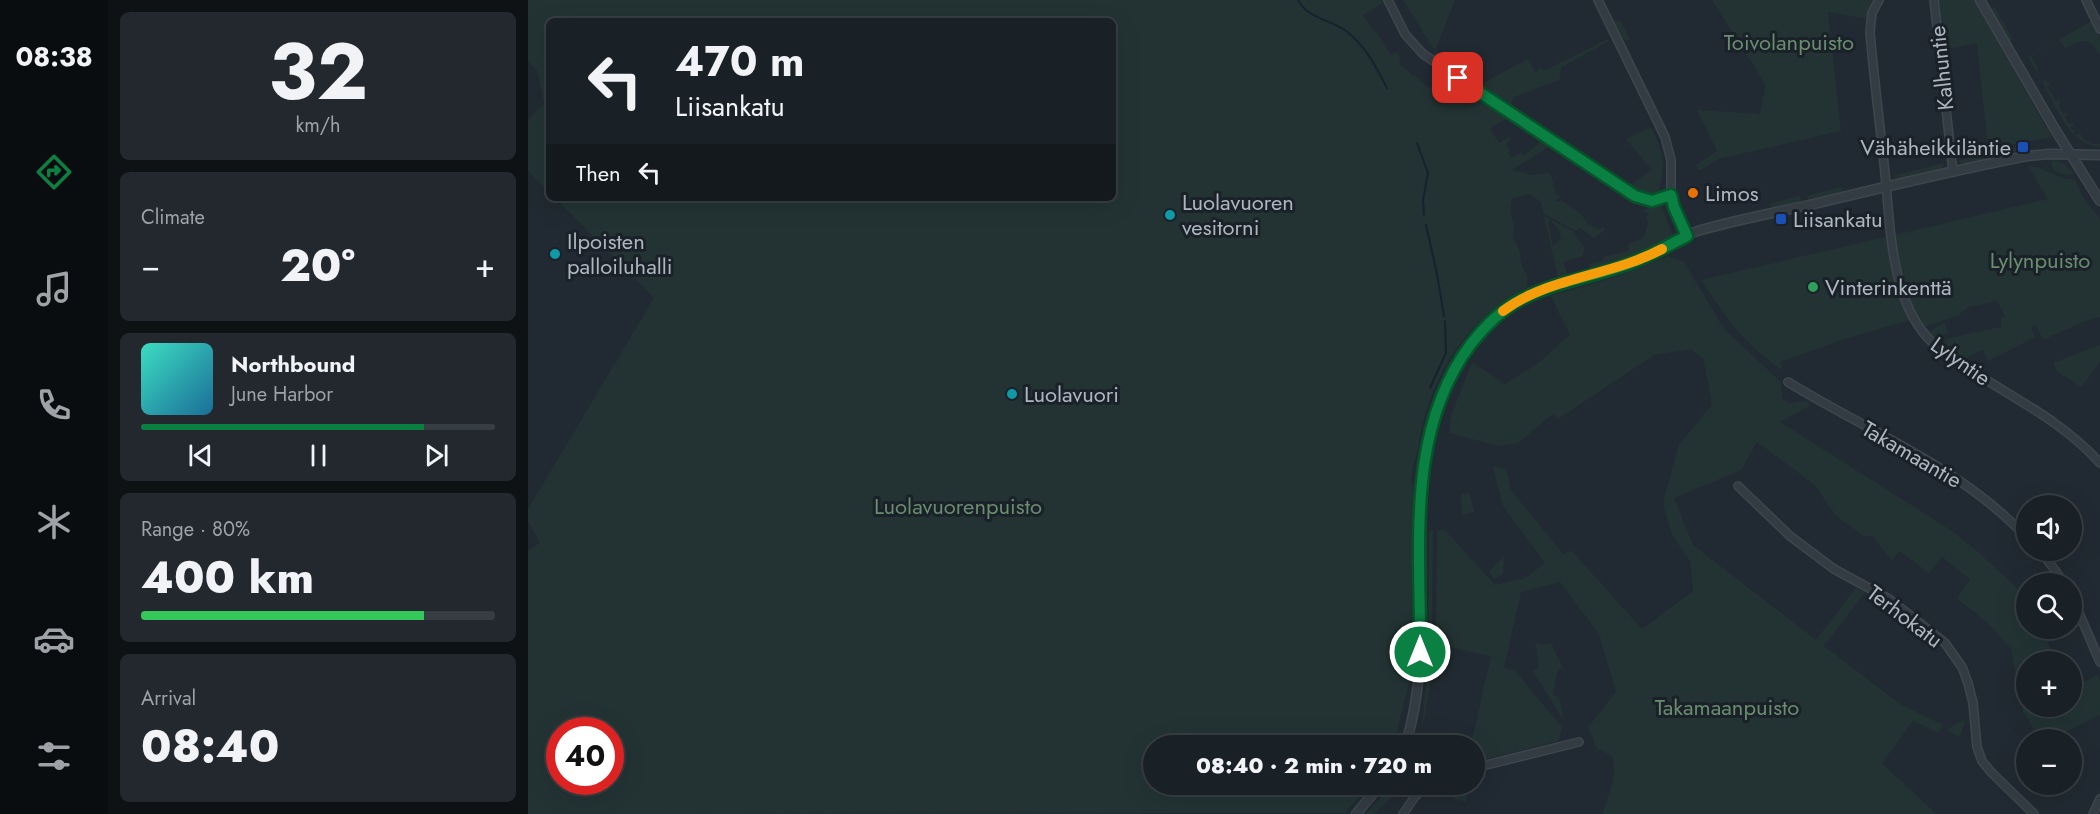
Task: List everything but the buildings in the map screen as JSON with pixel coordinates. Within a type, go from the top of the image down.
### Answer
[{"type":"street","points":[[1388,0],[1397,22],[1417,50],[1635,196],[1652,201],[1671,195]]},
{"type":"street","points":[[1598,0],[1665,137],[1671,160],[1671,195],[1687,236]]},
{"type":"street","name":"Lylyntie","points":[[1879,0],[1872,13],[1870,32],[1886,186],[1888,229],[1899,280],[1917,327],[1941,351],[2058,424],[2100,463]]},
{"type":"street","name":"Kalhuntie","points":[[1934,0],[1953,172]]},
{"type":"street","points":[[1980,0],[2100,201]]},
{"type":"street","points":[[2086,0],[2100,29]]},
{"type":"street","points":[[1408,735],[1419,674],[1422,481],[1427,443],[1449,378],[1478,335],[1500,314],[1521,299],[1539,291],[1625,266],[1698,231],[1886,186],[2027,156],[2100,155]]},
{"type":"street","name":"Takamaantie","points":[[1788,382],[1955,477],[2002,513],[2016,527]]},
{"type":"street","name":"Terhokatu","points":[[1738,486],[1790,537],[1834,569],[1889,599],[1945,644],[1962,667],[1968,682],[1973,703],[1977,747],[1982,761],[1989,771],[2034,814]]},
{"type":"street","points":[[2048,561],[2057,573]]},
{"type":"street","points":[[2082,620],[2100,662]]},
{"type":"street","points":[[1485,765],[1578,742]]},
{"type":"street","points":[[1356,814],[1372,795]]},
{"type":"street","points":[[1403,814],[1417,795]]},
{"type":"street","points":[[2093,814],[2100,799]]},
{"type":"green space","name":"Luolavuorenpuisto","points":[[528,0],[1382,0],[1383,3],[1363,15],[1391,55],[1397,52],[1401,59],[1398,62],[1428,88],[1430,87],[1447,104],[1457,94],[1455,91],[1460,85],[1508,118],[1490,128],[1499,143],[1512,136],[1506,144],[1511,151],[1508,153],[1511,158],[1522,152],[1524,156],[1542,140],[1550,146],[1512,170],[1532,175],[1548,173],[1551,175],[1556,194],[1560,197],[1556,200],[1557,202],[1561,200],[1581,214],[1588,224],[1600,229],[1603,227],[1605,230],[1594,238],[1580,228],[1576,231],[1544,214],[1541,202],[1530,194],[1512,198],[1513,238],[1528,280],[1527,287],[1482,319],[1459,345],[1440,376],[1422,426],[1411,483],[1413,484],[1411,676],[1396,735],[1143,735],[1143,795],[1361,795],[1345,813],[528,814],[528,551],[540,543],[528,521],[528,509],[654,298],[558,201],[1116,201],[1116,18],[546,18],[546,189],[528,171],[528,120],[544,104],[537,70],[528,61]]},
{"type":"green space","points":[[1403,0],[1455,0],[1435,51]]},
{"type":"green space","name":"Toivolanpuisto","points":[[1712,0],[1874,0],[1867,19],[1828,12],[1841,131],[1718,159],[1699,171],[1696,165],[1717,151],[1697,110],[1760,114],[1766,85]]},
{"type":"green space","points":[[1937,0],[1974,0],[2052,137],[1954,156],[1953,154],[1988,147],[1977,43],[1943,50]]},
{"type":"green space","points":[[1994,6],[2013,40],[2008,40],[1991,11]]},
{"type":"green space","points":[[1608,10],[1614,21],[1620,20],[1630,40],[1622,38]]},
{"type":"green space","points":[[2092,21],[2100,38],[2100,55],[2088,42],[2081,41],[2065,48],[2059,40],[2031,56],[2038,69],[2037,72],[2028,57]]},
{"type":"green space","points":[[1608,39],[1609,41],[1562,67],[1559,80],[1514,97],[1511,104],[1518,114],[1504,105],[1507,100],[1497,100],[1433,57],[1435,51],[1483,83],[1528,59],[1536,73],[1540,67],[1545,70]]},
{"type":"green space","points":[[2045,80],[2050,84],[2047,87],[2056,102],[2059,100],[2061,102],[2058,105],[2063,114],[2068,115],[2065,117],[2069,124],[2073,123],[2071,127],[2075,134],[2058,112],[2042,81]]},
{"type":"green space","points":[[1651,127],[1661,151],[1663,166],[1658,192],[1650,194],[1628,186],[1652,170],[1626,139]]},
{"type":"green space","points":[[2081,134],[2084,140],[2092,144],[2100,144],[2100,147],[2089,145],[2075,135]]},
{"type":"green space","points":[[2018,147],[2019,149],[2010,154],[1962,164],[1957,161]]},
{"type":"green space","points":[[2052,160],[2063,163],[2074,174],[2065,175],[2057,171],[2052,167]]},
{"type":"green space","points":[[1944,163],[1943,167],[1938,170],[1900,178],[1892,176]]},
{"type":"green space","name":"Lylynpuisto","points":[[2028,166],[2040,168],[2062,178],[2074,179],[2083,197],[2100,219],[2100,317],[2085,321],[2043,340],[2036,325],[2031,328],[2035,337],[1988,361],[1983,350],[1962,360],[1946,349],[1944,342],[1950,338],[2001,327],[2001,318],[2005,316],[1997,301],[1968,307],[1959,315],[1924,327],[1917,317],[1903,283],[1895,235],[2048,199]]},
{"type":"green space","points":[[1842,187],[1843,192],[1809,199],[1806,196]]},
{"type":"green space","points":[[1800,196],[1801,201],[1773,208],[1770,205],[1771,203]]},
{"type":"green space","points":[[1661,205],[1673,236],[1638,253],[1590,269],[1589,264],[1602,261],[1603,257],[1628,251],[1629,243],[1641,239],[1647,230],[1648,214],[1644,211],[1649,207]]},
{"type":"green space","points":[[1544,216],[1574,232],[1585,249],[1583,256],[1563,262],[1567,274],[1558,277]],"holes":[[[1550,220],[1558,228],[1561,238],[1553,247],[1548,221]]]},
{"type":"green space","points":[[1886,237],[1899,295],[1911,320],[1847,338],[1780,362],[1783,371],[1757,351],[1737,330],[1701,280]]},
{"type":"green space","name":"Takamaanpuisto","points":[[1668,256],[1684,262],[1725,330],[1781,382],[1782,399],[1789,403],[1806,401],[1811,405],[1780,422],[1949,529],[2016,587],[2016,639],[2046,639],[2052,651],[2016,651],[2016,675],[2011,649],[1991,626],[1957,598],[1970,579],[1942,557],[1929,573],[1900,551],[1892,560],[1872,536],[1864,536],[1835,515],[1815,485],[1757,442],[1741,470],[1674,498],[1693,545],[1816,640],[1856,588],[1865,592],[1824,646],[1900,704],[1943,725],[1939,733],[1913,721],[1882,763],[1936,814],[1602,814],[1612,784],[1613,761],[1611,755],[1597,749],[1588,727],[1616,692],[1599,634],[1560,582],[1521,592],[1504,668],[1515,671],[1562,727],[1558,741],[1485,759],[1485,735],[1473,735],[1491,656],[1436,644],[1437,531],[1444,529],[1495,585],[1525,578],[1545,563],[1503,506],[1493,466],[1506,469],[1511,490],[1563,554],[1572,551],[1642,629],[1693,591],[1690,561],[1672,535],[1664,508],[1664,499],[1679,444],[1712,405],[1704,360],[1691,349],[1654,355],[1558,419],[1553,414],[1518,443],[1499,446],[1449,433],[1451,416],[1472,362],[1505,384],[1537,364],[1570,335],[1551,296],[1619,276]]},
{"type":"green space","points":[[1945,323],[1948,333],[1942,335],[1941,339],[1937,341],[1926,333]]},
{"type":"green space","points":[[2100,345],[2100,361],[2081,387],[2057,371],[2053,363]]},
{"type":"green space","points":[[1461,493],[1470,494],[1474,512],[1462,515]]},
{"type":"green space","points":[[1429,531],[1433,531],[1431,680],[1421,735],[1428,667]]},
{"type":"green space","points":[[1504,556],[1503,574],[1494,579],[1489,572]]},
{"type":"green space","points":[[1535,643],[1545,645],[1551,643],[1563,669],[1558,669],[1553,695],[1559,697],[1564,721],[1533,671],[1539,668]]},
{"type":"green space","name":"Takamaanpuisto","points":[[2098,675],[2100,715],[2071,729],[2034,729],[2026,717],[2082,717],[2082,683]]},
{"type":"green space","points":[[1966,719],[1959,737],[1948,731],[1949,728]]},
{"type":"green space","points":[[1383,795],[1393,795],[1373,814],[1366,814]]},
{"type":"green space","points":[[1467,795],[1466,802],[1454,799],[1455,796]]},
{"type":"waterway","points":[[1298,0],[1307,11],[1340,27],[1353,37],[1370,57],[1387,88]]},
{"type":"waterway","points":[[1417,143],[1428,173],[1423,200],[1424,215]]},
{"type":"waterway","points":[[1426,225],[1444,316]]},
{"type":"waterway","points":[[1430,388],[1446,353],[1445,321]]},
{"type":"slow traffic","points":[[1503,311],[1539,291],[1625,266],[1662,249]]},
{"type":"place","name":"Vähäheikkiläntie","points":[[2023,147]]},
{"type":"place","name":"Limos","points":[[1693,193]]},
{"type":"place","name":"Luolavuoren vesitorni","points":[[1170,215]]},
{"type":"place","name":"Liisankatu","points":[[1781,219]]},
{"type":"place","name":"Ilpoisten palloiluhalli","points":[[555,254]]},
{"type":"place","name":"Vinterinkenttä","points":[[1813,287]]},
{"type":"place","name":"Luolavuori","points":[[1012,394]]},
{"type":"route","points":[[1420,652],[1422,481],[1427,443],[1436,411],[1457,363],[1478,335],[1500,314],[1521,299],[1539,291],[1625,266],[1687,236],[1671,195],[1652,201],[1635,196],[1458,78]]}]
